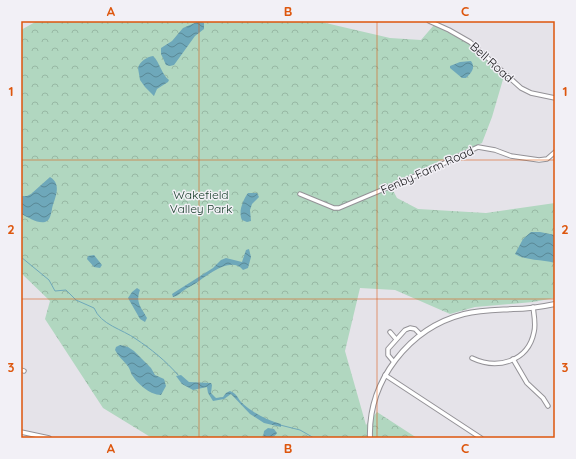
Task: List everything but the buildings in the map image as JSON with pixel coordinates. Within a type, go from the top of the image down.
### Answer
[{"type":"street","name":"Bell Road","points":[[429,21],[470,42],[521,88],[531,93],[555,98]]},
{"type":"street","name":"Fenby Farm Road","points":[[300,194],[334,208],[339,208],[434,168],[478,147],[495,150],[511,156],[542,160],[547,159],[555,152]]},
{"type":"street","points":[[370,438],[370,424],[373,408],[377,393],[385,375],[393,361],[420,334],[441,322],[476,311],[555,304]]},
{"type":"street","points":[[472,358],[485,363],[504,363],[513,359],[526,349],[534,334],[535,324],[533,307]]},
{"type":"street","points":[[393,361],[388,355],[387,351],[405,330],[410,328],[415,329],[420,334]]},
{"type":"street","points":[[390,332],[396,339]]},
{"type":"street","points":[[513,359],[527,383],[543,398],[548,406]]},
{"type":"street","points":[[385,375],[481,438]]},
{"type":"street","points":[[21,432],[49,438]]},
{"type":"green space","name":"Wakefield Valley Park","points":[[37,21],[317,21],[390,38],[421,40],[434,25],[468,43],[504,76],[492,117],[482,143],[435,163],[390,185],[397,198],[418,209],[486,213],[555,203],[555,298],[533,302],[475,307],[450,314],[395,290],[360,288],[345,351],[366,425],[377,412],[417,438],[152,438],[103,408],[45,319],[50,301],[21,273],[21,30]]},
{"type":"water","points":[[197,22],[204,23],[204,29],[195,36],[174,65],[166,65],[161,54],[161,48],[172,41],[183,28]]},
{"type":"water","points":[[153,56],[164,75],[169,80],[157,89],[154,96],[140,80],[138,68],[140,63],[148,57]]},
{"type":"water","points":[[471,61],[473,68],[466,78],[462,78],[450,68],[450,66],[460,62]]},
{"type":"water","points":[[50,177],[56,184],[57,192],[49,219],[45,222],[39,222],[21,214],[21,196],[31,194]]},
{"type":"water","points":[[248,193],[257,193],[259,197],[252,204],[250,210],[251,221],[247,222],[242,220],[241,210]]},
{"type":"water","points":[[531,232],[555,235],[555,263],[524,258],[515,254],[523,239]]},
{"type":"water","points":[[249,249],[251,257],[248,268],[243,270],[238,266],[227,265],[209,274],[173,297],[172,294],[213,268],[221,260],[226,258],[242,262],[246,250]]},
{"type":"water","points":[[94,255],[102,265],[100,268],[94,267],[87,259],[88,256]]},
{"type":"water","points":[[137,288],[140,290],[138,298],[140,305],[147,318],[145,322],[140,319],[128,298]]},
{"type":"water","points":[[120,345],[128,347],[134,351],[151,368],[155,375],[164,379],[166,386],[161,395],[148,391],[136,381],[128,367],[115,350],[116,347]]},
{"type":"water","points":[[181,375],[189,382],[211,383],[211,393],[216,398],[223,397],[230,391],[232,392],[250,410],[281,424],[281,427],[264,423],[250,414],[231,394],[224,399],[213,401],[208,393],[207,387],[193,390],[182,384],[176,376]]},
{"type":"water","points":[[268,428],[274,429],[277,433],[276,435],[269,438],[263,438],[264,431]]},
{"type":"waterway","points":[[21,257],[49,280],[55,291],[66,290],[76,300],[94,308],[97,314],[107,323],[130,335],[147,347],[178,375]]},
{"type":"waterway","points":[[280,425],[300,430],[314,438]]}]
